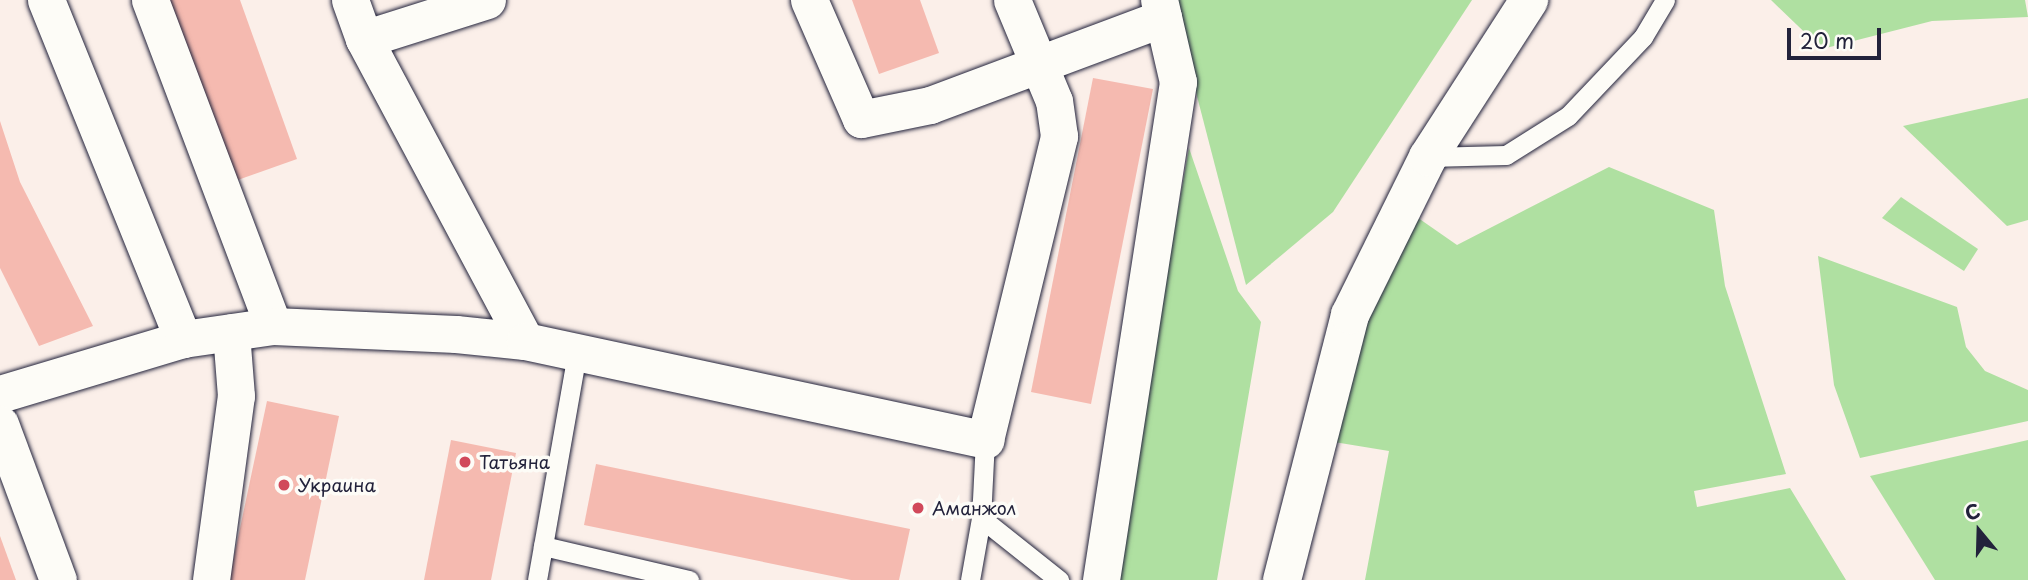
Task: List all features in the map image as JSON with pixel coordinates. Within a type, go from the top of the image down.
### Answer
[{"type":"main road","points":[[1282,580],[1350,314],[1429,157],[1528,0]]},
{"type":"street","points":[[46,0],[183,339]]},
{"type":"street","points":[[150,0],[273,326]]},
{"type":"street","points":[[350,0],[364,39],[525,341]]},
{"type":"street","points":[[364,39],[487,0]]},
{"type":"street","points":[[808,0],[861,119],[930,105],[1035,64],[1161,9],[1178,82],[1101,580]]},
{"type":"street","points":[[0,394],[183,339],[273,326],[525,341],[985,440],[1059,136],[1054,101],[1035,64],[1012,0]]},
{"type":"street","points":[[211,580],[236,396],[231,331]]},
{"type":"street","points":[[0,424],[58,580]]},
{"type":"lane","points":[[1429,157],[1506,155],[1568,116],[1643,37],[1665,0]]},
{"type":"lane","points":[[537,580],[578,354]]},
{"type":"lane","points":[[970,580],[981,518],[985,440]]},
{"type":"lane","points":[[981,518],[1059,580]]},
{"type":"lane","points":[[543,546],[689,580]]},
{"type":"green space","points":[[1172,0],[1472,0],[1333,212],[1246,285]]},
{"type":"green space","points":[[1771,0],[2025,0],[2028,17],[1932,21],[1822,49]]},
{"type":"green space","points":[[2028,98],[2028,220],[2007,226],[1903,126]]},
{"type":"green space","points":[[1189,148],[1238,291],[1261,322],[1217,580],[1112,580]]},
{"type":"green space","points":[[1609,167],[1714,210],[1725,286],[1786,474],[1694,491],[1697,507],[1790,488],[1846,580],[1365,580],[1389,451],[1328,441],[1357,328],[1411,213],[1457,245]]},
{"type":"green space","points":[[1901,197],[1978,249],[1964,271],[1882,218]]},
{"type":"green space","points":[[1818,256],[1957,307],[1966,347],[1985,371],[2028,390],[2028,421],[1860,458],[1834,385]]},
{"type":"green space","points":[[2028,440],[2028,580],[1935,580],[1870,476]]},
{"type":"building","points":[[169,0],[240,0],[297,159],[235,181]]},
{"type":"building","points":[[852,0],[920,0],[939,53],[879,74]]},
{"type":"building","points":[[1093,78],[1153,89],[1091,404],[1031,392]]},
{"type":"building","points":[[0,121],[20,182],[93,326],[39,346],[0,268]]},
{"type":"building","points":[[267,401],[339,416],[305,580],[229,580]]},
{"type":"building","points":[[451,440],[516,453],[491,580],[424,580]]},
{"type":"building","points":[[596,464],[910,529],[899,580],[851,580],[584,525]]},
{"type":"building","points":[[0,536],[16,580],[0,580]]},
{"type":"place","name":"Татьяна","points":[[465,462]]},
{"type":"place","name":"Украина","points":[[284,485]]},
{"type":"place","name":"Аманжол","points":[[918,508]]}]
